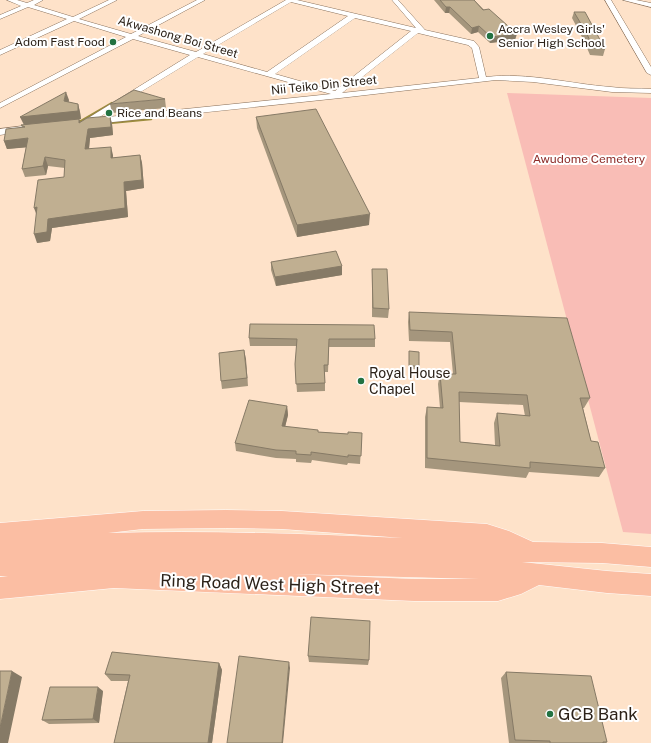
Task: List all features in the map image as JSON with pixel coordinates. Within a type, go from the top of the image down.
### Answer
[{"type":"main road","name":"Ring Road West High Street","points":[[0,533],[143,520],[282,520],[487,534],[509,541],[533,553]]},
{"type":"main road","name":"Ring Road West High Street","points":[[0,546],[157,541],[276,543],[490,560],[538,574],[643,584]]},
{"type":"main road","name":"Ring Road West High Street","points":[[0,566],[164,560],[490,560],[533,553],[602,553],[651,557]]},
{"type":"main road","name":"Ring Road West High Street","points":[[0,588],[114,577],[414,590],[498,590],[521,583],[538,574]]},
{"type":"street","name":"Akwashong Boi Street","points":[[10,0],[70,19],[339,95]]},
{"type":"street","points":[[0,16],[40,0]]},
{"type":"street","points":[[0,53],[70,19],[114,0]]},
{"type":"street","points":[[0,106],[202,0]]},
{"type":"street","points":[[196,55],[290,0],[468,42],[474,45],[484,79]]},
{"type":"street","points":[[395,0],[420,30]]},
{"type":"street","points":[[608,0],[651,72]]},
{"type":"street","points":[[626,0],[651,5]]},
{"type":"street","points":[[268,75],[354,15]]},
{"type":"street","points":[[398,25],[411,20]]},
{"type":"street","points":[[339,95],[420,30]]},
{"type":"street","name":"Nii Teiko Din Street","points":[[196,55],[81,123],[484,79],[517,78],[612,90],[651,91]]},
{"type":"street","points":[[0,132],[32,128]]},
{"type":"green space","name":"Awudome Cemetery","points":[[507,93],[651,98],[651,534],[623,532]]},
{"type":"building","points":[[440,0],[474,0],[483,10],[489,9],[517,34],[491,37],[479,26],[472,28],[450,7],[446,7]]},
{"type":"building","points":[[574,12],[585,12],[605,49],[593,48],[587,34]]},
{"type":"building","points":[[134,90],[165,99],[110,104]]},
{"type":"building","points":[[66,92],[64,101],[78,104],[78,111],[20,117]]},
{"type":"building","points":[[316,109],[370,214],[297,225],[256,117]]},
{"type":"building","points":[[110,116],[111,127],[88,129],[85,149],[111,147],[111,158],[140,155],[142,180],[124,182],[125,208],[48,219],[47,232],[34,234],[37,207],[34,208],[38,180],[64,177],[65,160],[45,157],[43,166],[22,169],[28,138],[4,141],[6,129],[25,127],[21,125],[79,119],[79,123],[87,118]]},
{"type":"building","points":[[336,251],[342,266],[275,277],[271,262]]},
{"type":"building","points":[[372,269],[387,269],[389,309],[373,308]]},
{"type":"building","points":[[409,312],[567,318],[590,398],[580,398],[591,441],[598,442],[605,468],[530,462],[530,468],[427,458],[427,407],[443,408],[440,374],[456,374],[452,332],[410,330]],"holes":[[[459,392],[527,395],[530,416],[497,413],[500,446],[460,442]]]},
{"type":"building","points":[[250,324],[374,325],[375,339],[329,339],[328,365],[324,365],[325,383],[296,384],[295,364],[297,339],[249,338]]},
{"type":"building","points":[[244,350],[247,378],[221,381],[219,353]]},
{"type":"building","points":[[409,351],[419,352],[419,366],[409,366]]},
{"type":"building","points":[[249,400],[287,406],[282,426],[318,430],[318,432],[348,434],[348,432],[362,433],[361,456],[348,455],[348,457],[311,452],[311,455],[296,454],[296,451],[276,450],[235,443]]},
{"type":"building","points":[[311,617],[370,621],[369,660],[308,656]]},
{"type":"building","points":[[112,652],[219,663],[208,743],[114,743],[130,675],[105,674]]},
{"type":"building","points":[[239,656],[289,662],[282,743],[227,743]]},
{"type":"building","points":[[0,671],[12,671],[0,728]]},
{"type":"building","points":[[506,672],[591,676],[607,742],[550,743],[550,741],[515,740]]},
{"type":"building","points":[[50,687],[98,687],[93,719],[42,720]]},
{"type":"waterway","points":[[75,122],[81,121],[112,103]]},
{"type":"waterway","points":[[109,123],[151,119]]},
{"type":"place","name":"Accra Wesley Girls' Senior High School","points":[[490,36]]},
{"type":"place","name":"Adom Fast Food","points":[[113,42]]},
{"type":"place","name":"Rice and Beans","points":[[109,113]]},
{"type":"place","name":"Royal House Chapel","points":[[361,381]]},
{"type":"place","name":"GCB Bank","points":[[550,714]]}]
